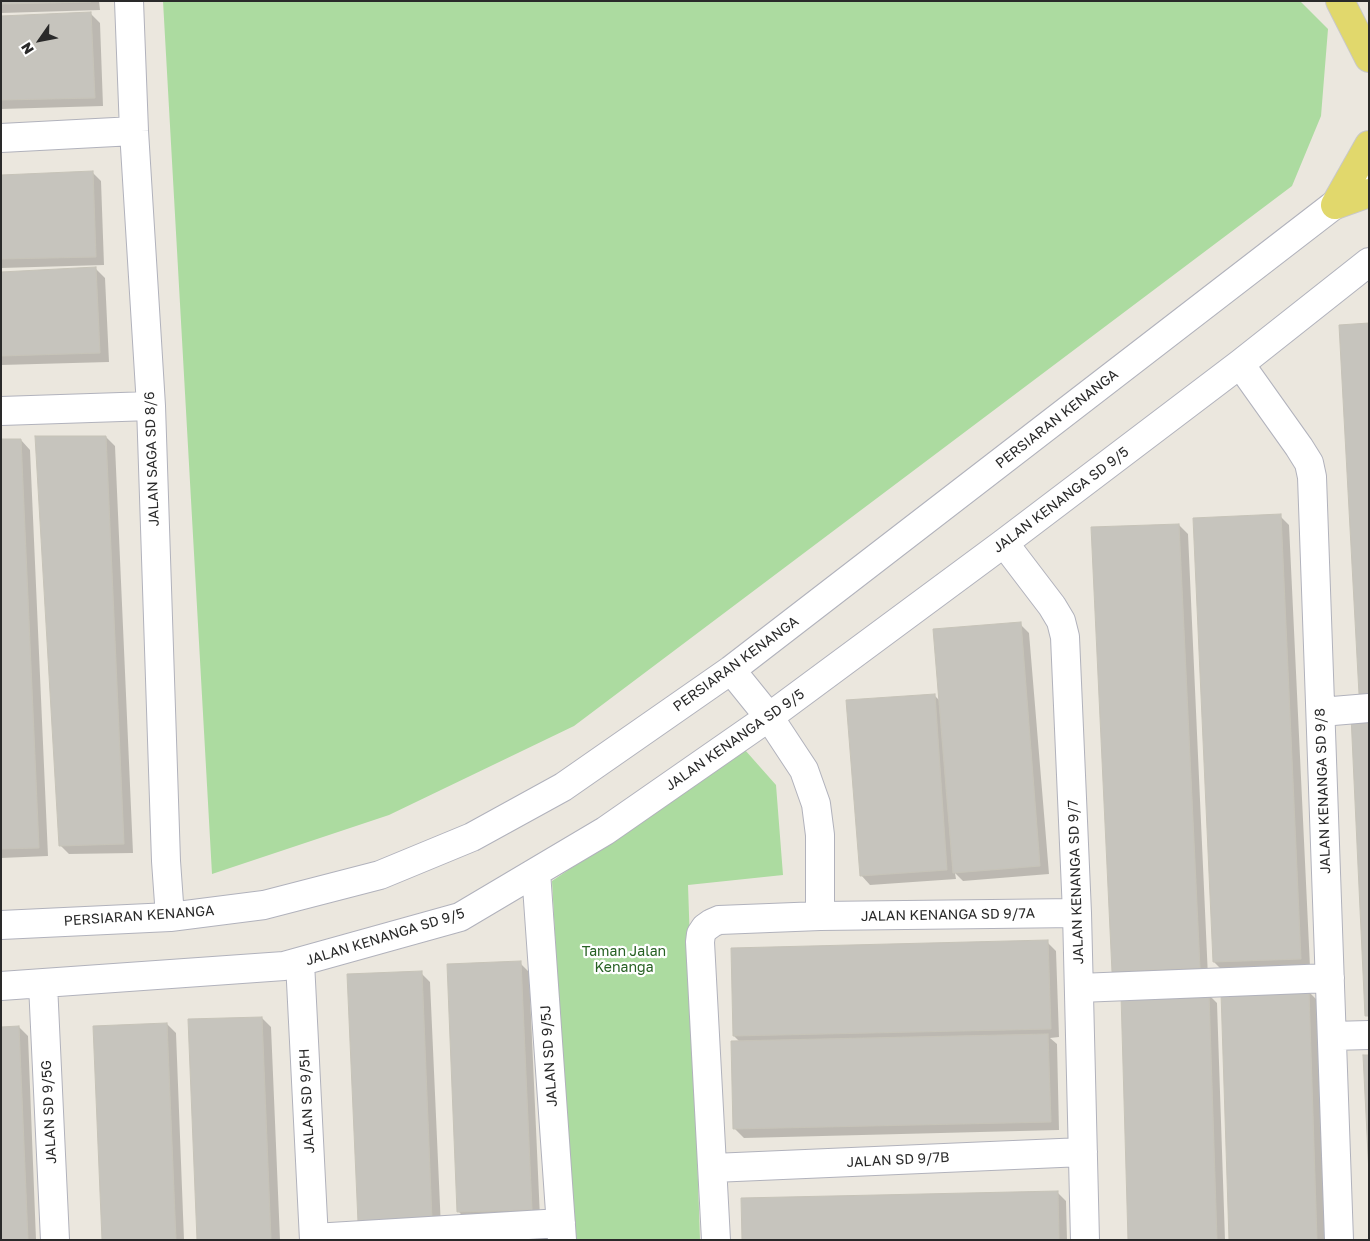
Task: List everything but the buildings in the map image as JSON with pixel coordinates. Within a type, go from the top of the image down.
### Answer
[{"type":"main road","points":[[1341,1],[1369,29]]},
{"type":"main road","points":[[1341,1],[1369,58]]},
{"type":"main road","points":[[1335,205],[1369,145]]},
{"type":"main road","points":[[1335,205],[1369,193]]},
{"type":"street","name":"JALAN SAGA SD 8/6","points":[[129,1],[134,131],[151,406],[166,861],[170,917]]},
{"type":"street","points":[[1,138],[134,131]]},
{"type":"street","name":"PERSIARAN KENANGA","points":[[1,924],[170,917],[264,905],[380,875],[472,837],[563,787],[730,670],[1369,178]]},
{"type":"street","name":"JALAN KENANGA SD 9/5","points":[[1,986],[284,966],[460,917],[605,831],[769,717],[1004,543],[1240,364],[1369,262]]},
{"type":"street","name":"JALAN KENANGA SD 9/8","points":[[1240,364],[1309,463],[1312,476],[1340,1240]]},
{"type":"street","points":[[1,411],[151,406]]},
{"type":"street","name":"JALAN KENANGA SD 9/7","points":[[1004,543],[1052,606],[1061,622],[1066,637],[1077,913],[1085,1240]]},
{"type":"street","points":[[730,670],[769,717],[804,770],[816,804],[820,835],[820,916]]},
{"type":"street","points":[[1320,712],[1369,708]]},
{"type":"street","name":"JALAN SD 9/5J","points":[[536,872],[561,1231]]},
{"type":"street","name":"JALAN KENANGA SD 9/7A","points":[[713,1168],[700,942],[701,934],[712,923],[720,920],[820,916],[1077,913]]},
{"type":"street","name":"JALAN SD 9/5H","points":[[300,962],[314,1239]]},
{"type":"street","points":[[1079,988],[1330,978]]},
{"type":"street","name":"JALAN SD 9/5G","points":[[43,984],[55,1240]]},
{"type":"street","points":[[1332,1036],[1369,1035]]},
{"type":"street","name":"JALAN SD 9/7B","points":[[713,1168],[1083,1152]]},
{"type":"street","points":[[713,1168],[716,1240]]},
{"type":"street","points":[[314,1239],[561,1231]]},
{"type":"green space","points":[[163,1],[1300,1],[1328,29],[1321,116],[1292,186],[574,726],[389,815],[212,874]]},
{"type":"green space","name":"Taman Jalan Kenanga","points":[[745,750],[776,785],[783,875],[688,885],[700,1240],[572,1240],[552,881]]}]
